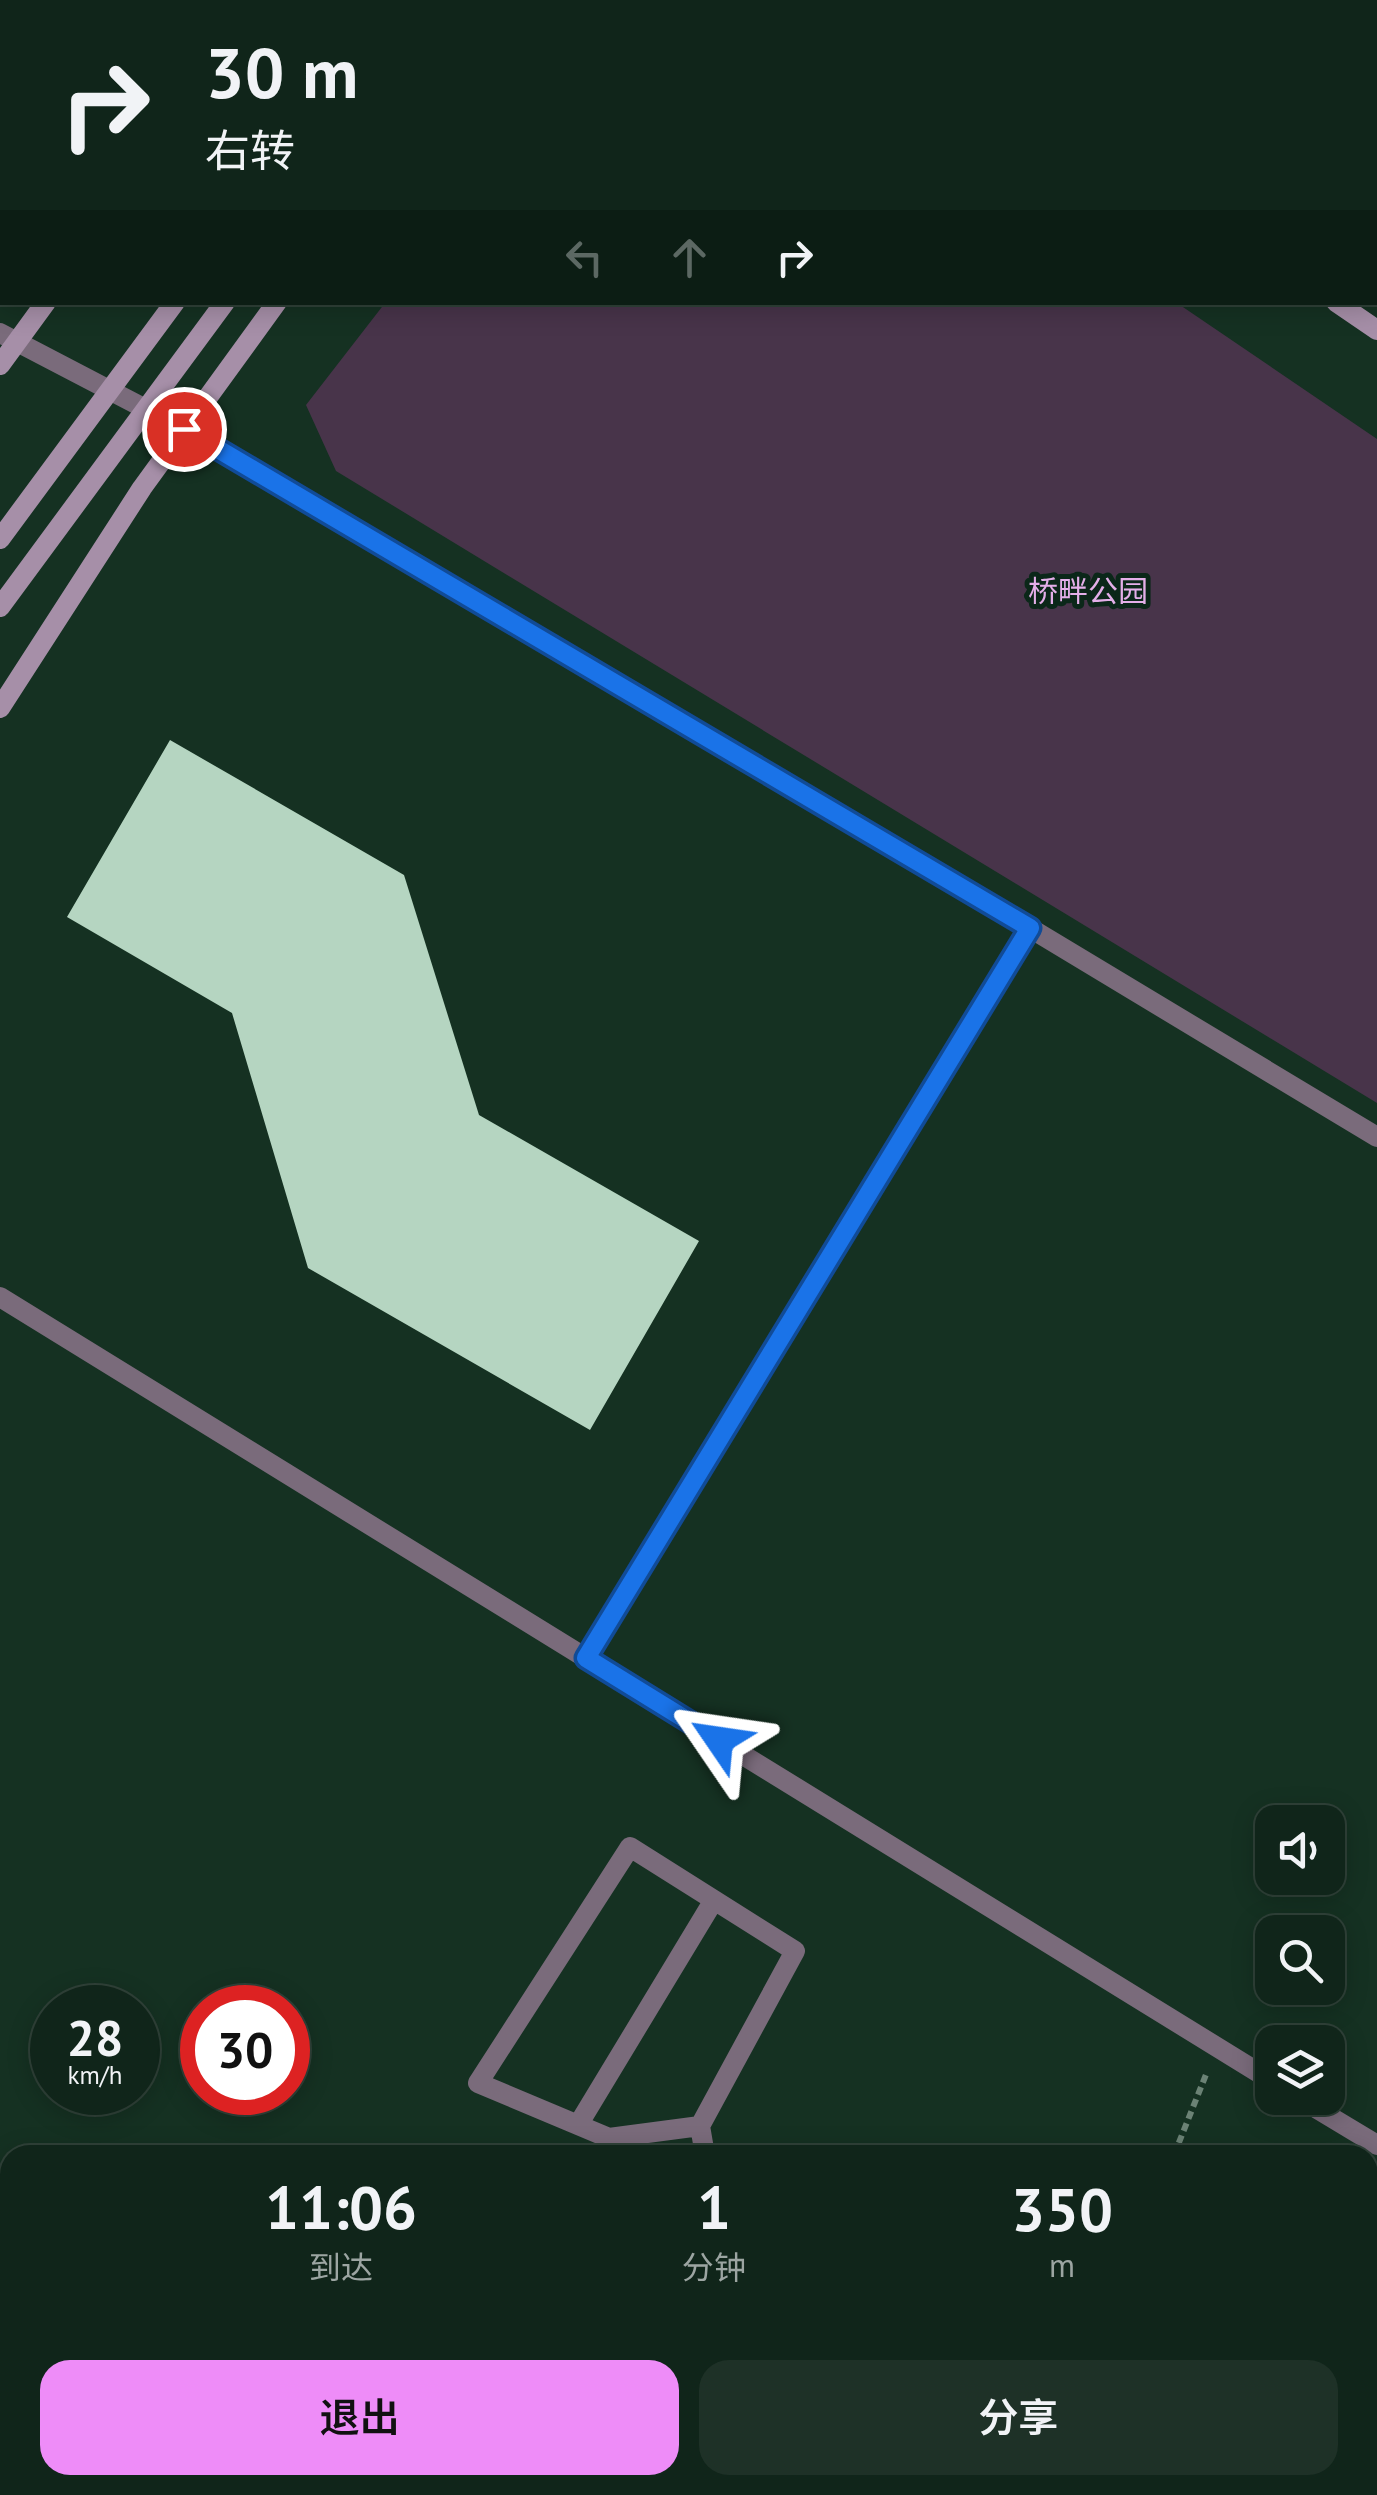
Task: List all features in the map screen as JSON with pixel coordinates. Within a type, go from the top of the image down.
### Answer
[{"type":"main road","points":[[0,365],[8,338],[43,305]]},
{"type":"main road","points":[[0,539],[172,305]]},
{"type":"main road","points":[[0,606],[223,305]]},
{"type":"main road","points":[[0,708],[142,488],[276,305]]},
{"type":"main road","points":[[1340,305],[1377,330]]},
{"type":"street","points":[[8,338],[184,429],[1377,1137]]},
{"type":"street","points":[[586,1658],[1030,928]]},
{"type":"street","points":[[0,1297],[1255,2070]]},
{"type":"street","points":[[607,2145],[578,2125],[478,2083],[630,1847],[795,1950],[700,2126],[703,2145]]},
{"type":"street","points":[[578,2125],[714,1900]]},
{"type":"street","points":[[1327,2115],[1375,2145]]},
{"type":"street","points":[[619,2145],[700,2126]]},
{"type":"path","points":[[1178,2145],[1217,2047]]},
{"type":"green space","name":"桥畔公园","points":[[383,305],[1180,305],[1377,439],[1377,1103],[336,471],[306,405]]},
{"type":"building","points":[[170,740],[404,875],[479,1115],[699,1241],[590,1430],[308,1268],[232,1013],[67,917]]},
{"type":"route","points":[[184,429],[1030,928],[586,1658],[719,1740]]}]
